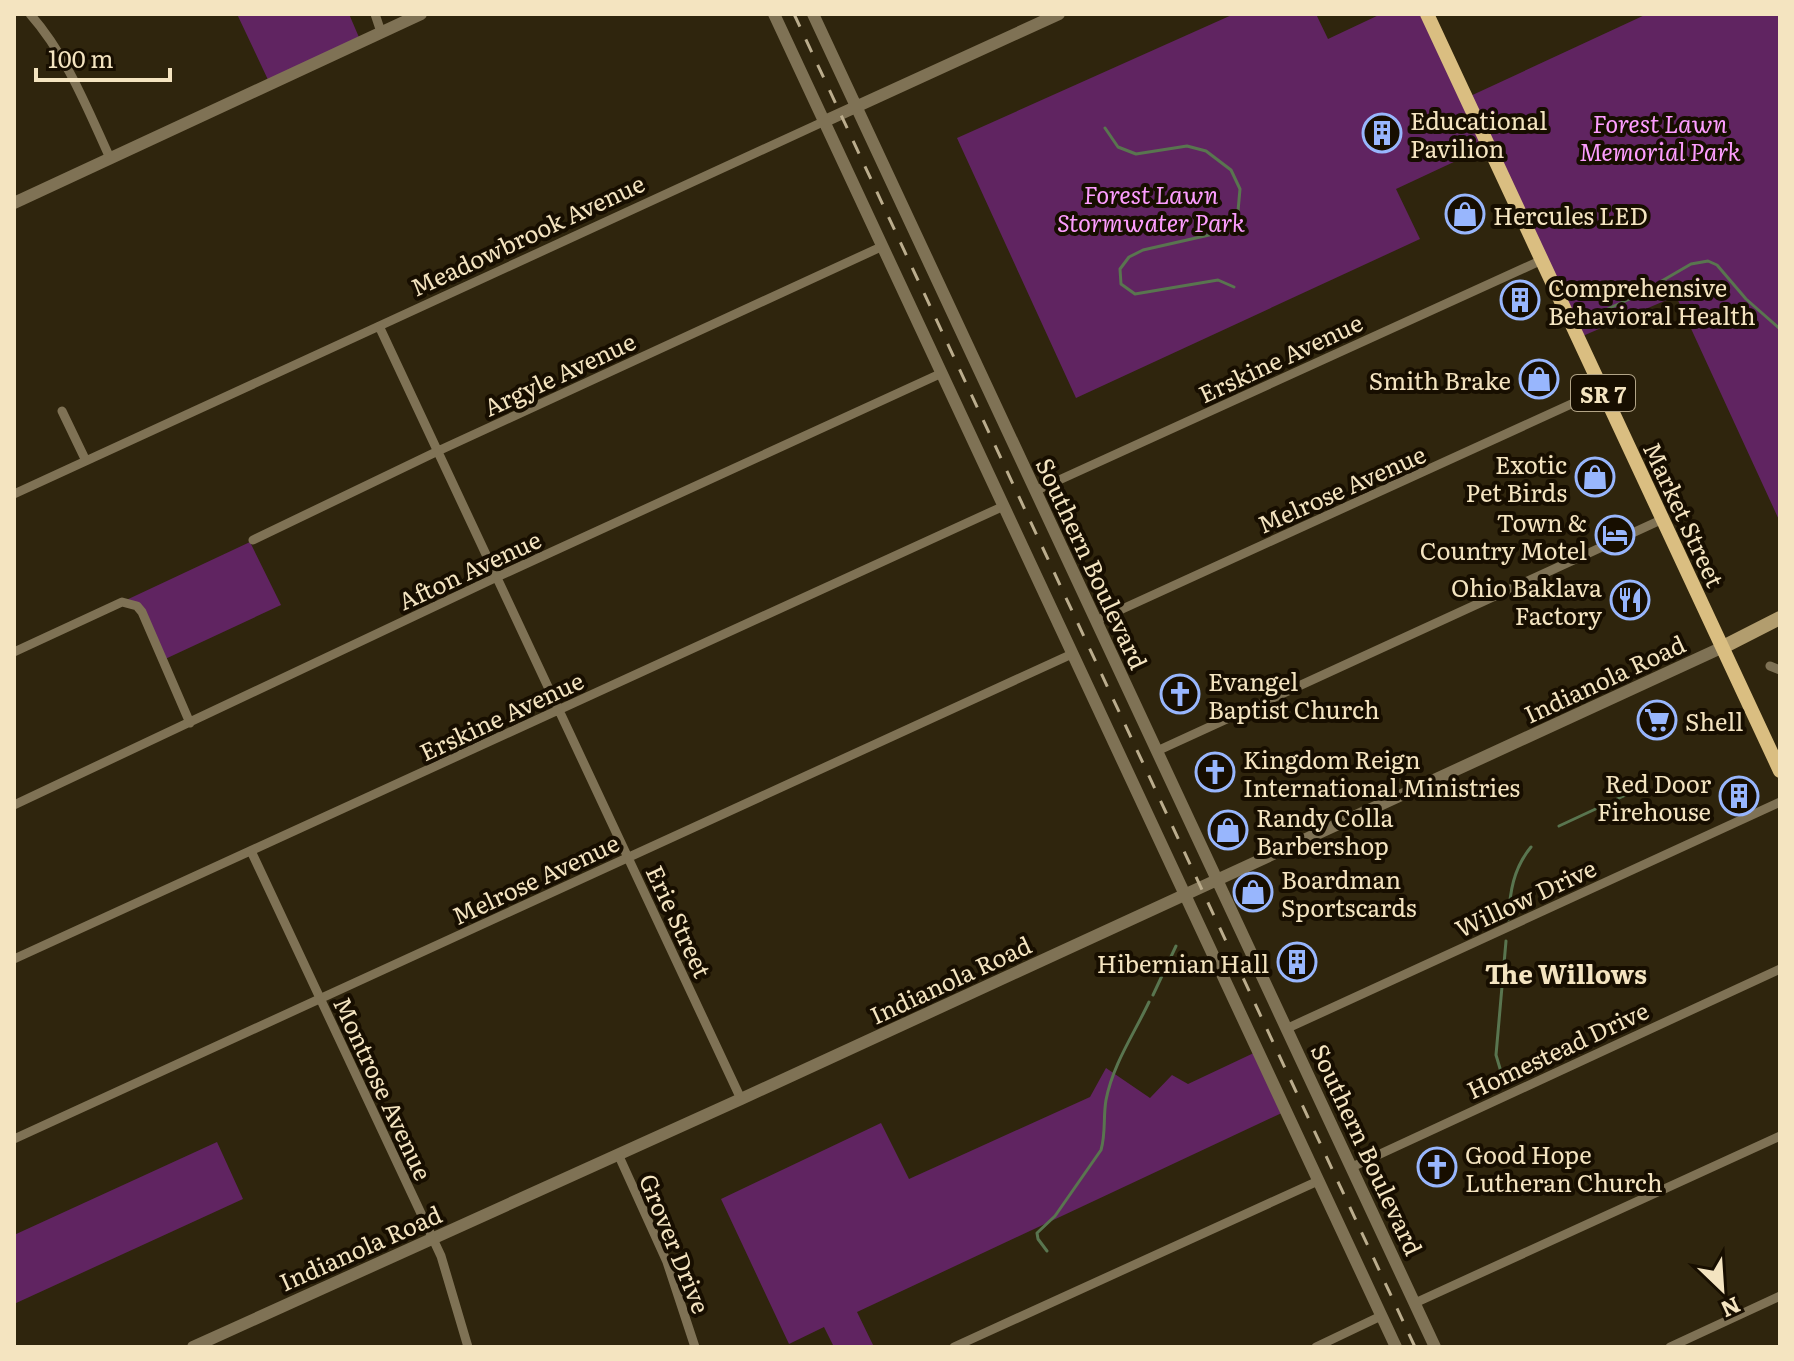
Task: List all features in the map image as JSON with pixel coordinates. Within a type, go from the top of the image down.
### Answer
[{"type":"main road","name":"Market Street","points":[[1427,14],[1780,771]]},
{"type":"main road","points":[[1723,647],[1780,618]]},
{"type":"street","points":[[30,14],[67,65],[110,158]]},
{"type":"street","points":[[375,14],[381,32]]},
{"type":"street","points":[[14,203],[421,14]]},
{"type":"street","points":[[774,14],[1396,1347]]},
{"type":"street","name":"Southern Boulevard","points":[[813,14],[1435,1347]]},
{"type":"street","name":"Meadowbrook Avenue","points":[[14,494],[1059,14]]},
{"type":"street","name":"Argyle Avenue","points":[[253,540],[438,451],[883,246]]},
{"type":"street","name":"Erskine Avenue","points":[[1035,491],[1542,260]]},
{"type":"street","name":"Erie Street","points":[[379,326],[741,1099]]},
{"type":"street","name":"Afton Avenue","points":[[14,805],[497,577],[942,373]]},
{"type":"street","name":"Melrose Avenue","points":[[1096,621],[1602,390]]},
{"type":"street","points":[[62,411],[86,461]]},
{"type":"street","name":"Erskine Avenue","points":[[14,959],[1004,506]]},
{"type":"street","points":[[1157,751],[1663,519]]},
{"type":"street","points":[[14,652],[122,602],[137,606],[190,723]]},
{"type":"street","name":"Indianola Road","points":[[193,1347],[1187,895],[1723,647]]},
{"type":"street","name":"Melrose Avenue","points":[[14,1139],[1072,654]]},
{"type":"street","name":"Willow Drive","points":[[1288,1028],[1780,802]]},
{"type":"street","name":"Montrose Avenue","points":[[251,851],[432,1239],[447,1275],[468,1347]]},
{"type":"street","name":"Homestead Drive","points":[[1352,1167],[1780,969]]},
{"type":"street","points":[[1415,1303],[1780,1136]]},
{"type":"street","name":"Grover Drive","points":[[618,1154],[667,1262],[695,1347]]},
{"type":"street","points":[[954,1347],[1318,1181]]},
{"type":"street","points":[[1670,1347],[1780,1296]]},
{"type":"street","points":[[1316,1347],[1381,1316]]},
{"type":"green space","points":[[237,14],[349,14],[361,42],[270,84]]},
{"type":"green space","points":[[1234,14],[1316,14],[1328,39],[1381,14],[1427,14],[1466,98],[1647,14],[1780,14],[1780,522],[1676,296],[1578,338],[1488,146],[1396,189],[1420,239],[1076,398],[957,138]]},
{"type":"green space","points":[[250,542],[281,605],[163,660],[142,612],[122,602]]},
{"type":"green space","points":[[1258,1051],[1286,1111],[857,1312],[874,1347],[834,1347],[824,1327],[789,1344],[721,1199],[881,1123],[909,1179],[1090,1097],[1106,1068],[1150,1098],[1172,1075],[1188,1084]]},
{"type":"green space","points":[[217,1142],[243,1199],[14,1304],[14,1235]]},
{"type":"waterway","points":[[1105,128],[1118,147],[1136,154],[1187,146],[1206,151],[1231,170],[1240,189],[1238,211],[1218,233],[1143,250],[1129,257],[1120,269],[1121,284],[1135,294],[1218,280],[1234,287]]},
{"type":"waterway","points":[[1601,312],[1691,264],[1708,261],[1717,265],[1746,299],[1780,329]]},
{"type":"waterway","points":[[1559,826],[1630,793]]},
{"type":"waterway","points":[[1508,920],[1514,881],[1531,847]]},
{"type":"waterway","points":[[1504,1082],[1496,1055],[1506,941]]},
{"type":"waterway","points":[[1153,995],[1176,946]]},
{"type":"waterway","points":[[1047,1251],[1037,1233],[1055,1216],[1101,1150],[1109,1087],[1149,1002]]},
{"type":"railway","points":[[794,14],[1415,1347]]},
{"type":"place","name":"Educational Pavilion","points":[[1382,133]]},
{"type":"place","name":"Hercules LED","points":[[1465,214]]},
{"type":"place","name":"Comprehensive Behavioral Health","points":[[1520,300]]},
{"type":"place","name":"Smith Brake","points":[[1539,379]]},
{"type":"place","name":"Exotic Pet Birds","points":[[1595,477]]},
{"type":"place","name":"Town & Country Motel","points":[[1615,535]]},
{"type":"place","name":"Ohio Baklava Factory","points":[[1630,600]]},
{"type":"place","name":"Evangel Baptist Church","points":[[1180,694]]},
{"type":"place","name":"Shell","points":[[1657,720]]},
{"type":"place","name":"Kingdom Reign International Ministries","points":[[1215,772]]},
{"type":"place","name":"Red Door Firehouse","points":[[1739,796]]},
{"type":"place","name":"Randy Colla Barbershop","points":[[1228,830]]},
{"type":"place","name":"Boardman Sportscards","points":[[1253,892]]},
{"type":"place","name":"Hibernian Hall","points":[[1297,962]]},
{"type":"place","name":"Good Hope Lutheran Church","points":[[1437,1167]]},
{"type":"district","name":"The Willows","points":[[1566,972]]},
{"type":"park label","name":"Forest Lawn Memorial Park","points":[[1660,136]]},
{"type":"park label","name":"Forest Lawn Stormwater Park","points":[[1151,207]]}]
